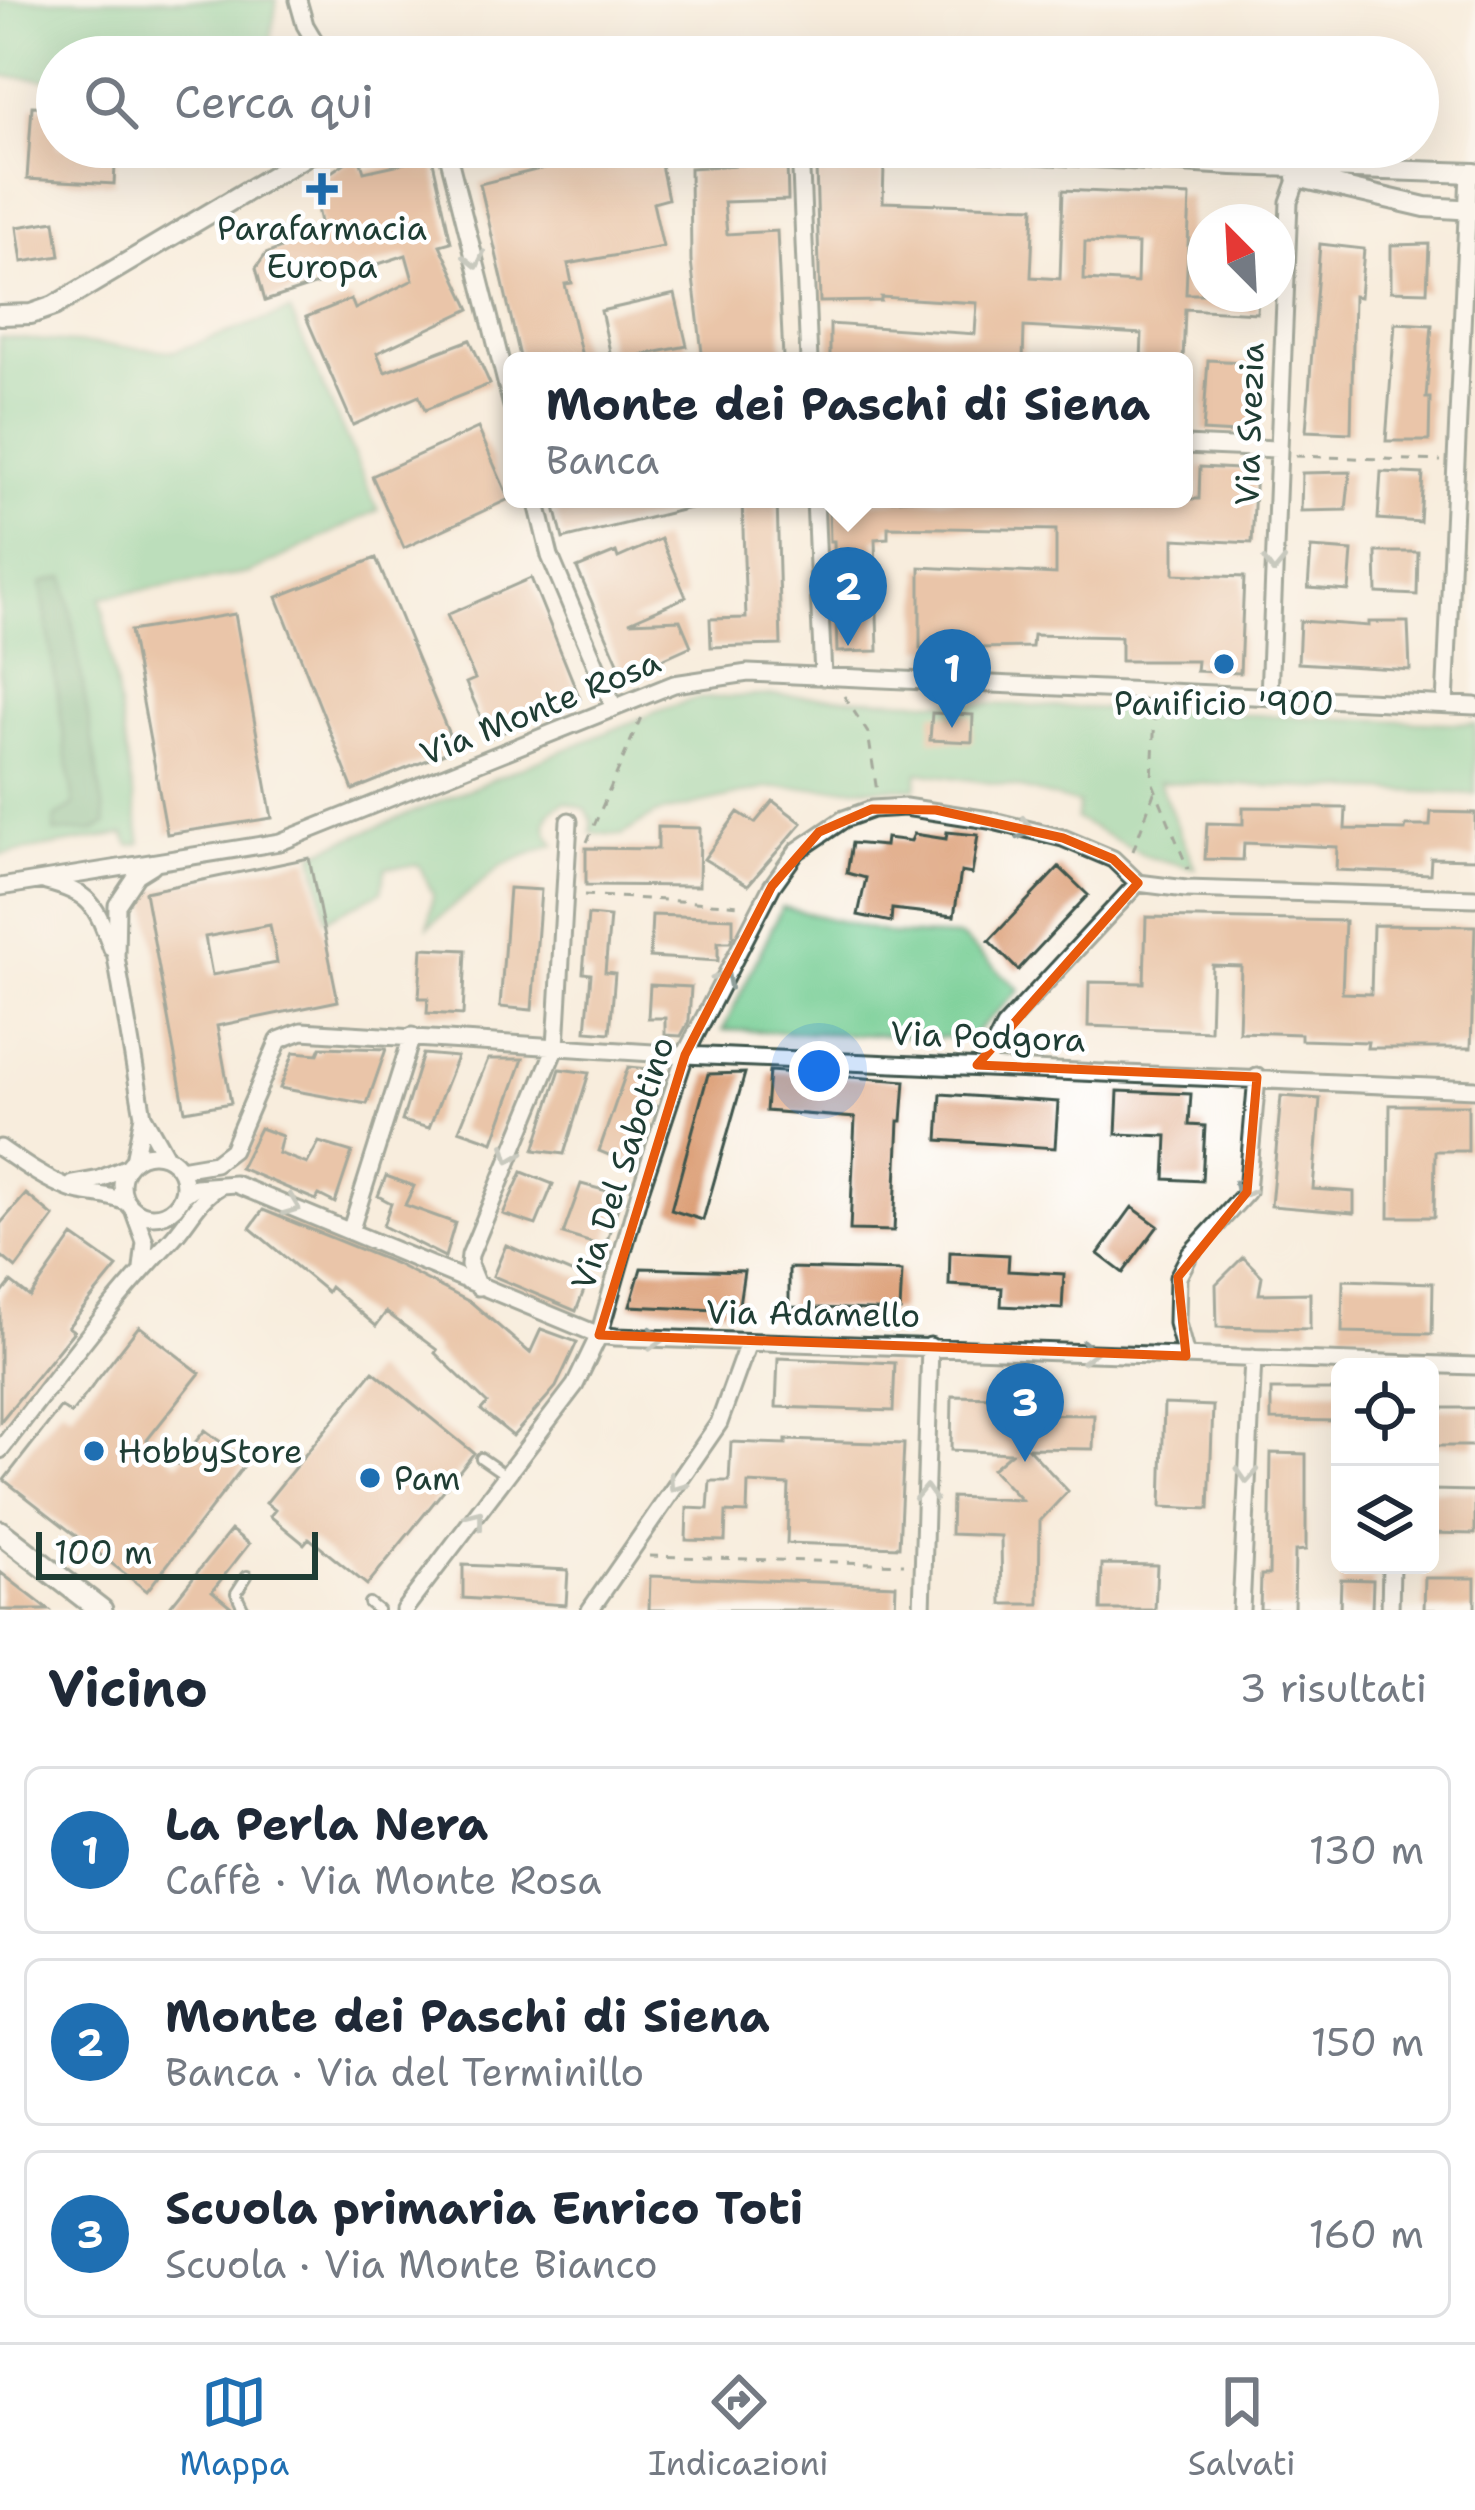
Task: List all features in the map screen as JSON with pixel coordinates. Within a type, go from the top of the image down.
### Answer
[{"type":"main road","points":[[0,1532],[101,1610]]},
{"type":"street","points":[[298,0],[312,36]]},
{"type":"street","points":[[0,315],[31,314],[54,306],[286,168]]},
{"type":"street","points":[[451,168],[503,371]]},
{"type":"street","points":[[801,168],[809,352]]},
{"type":"street","points":[[1261,168],[1307,173],[1472,173],[1444,705]]},
{"type":"street","points":[[1307,173],[1392,201],[1471,210]]},
{"type":"street","name":"Via Svezia","points":[[1269,696],[1289,202],[1307,173]]},
{"type":"street","points":[[1193,446],[1277,452]]},
{"type":"street","points":[[538,508],[550,556],[614,708]]},
{"type":"street","points":[[815,508],[823,677]]},
{"type":"street","name":"Via Monte Rosa","points":[[0,887],[280,842],[674,684],[711,677],[748,674],[1475,706]]},
{"type":"street","name":"Via Del Sabotino","points":[[408,1609],[561,1407],[599,1335],[685,1055],[761,906],[797,851],[819,832],[872,809],[936,810],[1064,838],[1113,860],[1138,883]]},
{"type":"street","points":[[478,1287],[470,1255],[556,1046],[568,821]]},
{"type":"street","points":[[160,860],[137,874],[117,905],[116,957],[142,1116],[166,1157],[180,1169],[182,1196]]},
{"type":"street","points":[[36,880],[76,890],[87,898],[116,957]]},
{"type":"street","points":[[986,1065],[989,1050],[1004,1027],[1138,883],[1186,889],[1475,898]]},
{"type":"street","name":"Via Podgora","points":[[232,1150],[272,1054],[284,1035],[302,1030],[685,1055],[1475,1089]]},
{"type":"street","points":[[351,1229],[412,1036]]},
{"type":"street","points":[[1186,1356],[1177,1323],[1178,1276],[1190,1254],[1247,1192],[1257,1078]]},
{"type":"street","points":[[142,1116],[122,1185],[145,1242],[142,1268]]},
{"type":"street","points":[[0,1148],[58,1183],[148,1216],[164,1214]]},
{"type":"street","points":[[180,1169],[215,1163],[232,1150]]},
{"type":"street","points":[[229,1184],[232,1150]]},
{"type":"street","points":[[58,1183],[83,1184],[150,1154],[166,1157]]},
{"type":"street","points":[[142,1268],[164,1214],[182,1196],[195,1187],[229,1184]]},
{"type":"street","points":[[0,1450],[142,1268],[208,1193],[229,1184]]},
{"type":"street","name":"Via Adamello","points":[[229,1184],[351,1229],[599,1335],[1331,1362]]},
{"type":"street","points":[[590,1610],[719,1423],[748,1343]]},
{"type":"street","points":[[922,1610],[931,1346]]},
{"type":"street","points":[[1241,1610],[1253,1358]]},
{"type":"street","name":"Via Adamello","points":[[1439,1366],[1475,1366]]},
{"type":"street","points":[[1390,1610],[1391,1574]]},
{"type":"street","points":[[607,1610],[611,1579]]},
{"type":"lane","points":[[482,1458],[508,1477]]},
{"type":"lane","points":[[244,1610],[236,1593],[247,1576]]},
{"type":"path","points":[[1277,452],[1455,462]]},
{"type":"path","points":[[843,694],[868,733],[877,794]]},
{"type":"path","points":[[1132,851],[1155,789],[1155,707]]},
{"type":"path","points":[[568,842],[590,842],[643,714]]},
{"type":"path","points":[[1155,789],[1189,870]]},
{"type":"path","points":[[564,893],[761,906]]},
{"type":"path","points":[[626,1556],[923,1565]]},
{"type":"highlighted area","points":[[872,809],[936,810],[1063,838],[1113,859],[1138,883],[977,1065],[1257,1077],[1247,1192],[1178,1277],[1186,1356],[599,1335],[685,1055],[772,886],[819,832]]},
{"type":"green space","points":[[0,0],[277,0],[271,36],[36,36],[36,79],[0,76]]},
{"type":"green space","points":[[290,311],[378,510],[250,573],[101,597],[141,843],[130,846],[124,834],[0,855],[0,337],[175,351]]},
{"type":"green space","points":[[65,577],[106,824],[93,831],[54,832],[55,818],[74,805],[41,583]]},
{"type":"green space","points":[[772,695],[1475,724],[1475,794],[1159,782],[1195,868],[1148,857],[1076,819],[1079,804],[1017,787],[918,772],[916,788],[768,788],[655,814],[622,835],[591,833],[586,809],[565,802],[547,820],[547,832],[555,844],[502,865],[428,927],[433,894],[419,865],[386,868],[381,892],[326,919],[314,853],[656,712],[695,699]]},
{"type":"green space","points":[[782,907],[892,934],[961,937],[1020,990],[969,1038],[723,1030]]},
{"type":"building","points":[[32,106],[36,106],[36,168],[115,168],[114,184],[27,179]]},
{"type":"building","points":[[337,168],[363,168],[364,172],[434,168],[451,242],[440,245],[470,309],[377,353],[385,372],[470,340],[490,384],[425,410],[419,396],[353,425],[306,317],[351,299],[355,309],[413,280],[406,255],[265,301],[256,268],[266,254],[313,235],[321,227],[312,185]]},
{"type":"building","points":[[544,168],[662,168],[668,199],[653,203],[663,247],[568,264],[572,283],[565,284],[581,352],[519,352],[480,184]]},
{"type":"building","points":[[690,168],[787,168],[788,200],[724,202],[727,234],[777,231],[783,352],[702,352],[691,261]]},
{"type":"building","points":[[816,168],[884,168],[883,202],[1034,207],[1031,277],[1060,279],[1063,190],[1190,196],[1183,352],[1141,352],[1142,334],[1024,327],[1023,352],[830,352],[830,324],[975,334],[977,303],[881,297],[881,301],[820,302]],"holes":[[[1085,242],[1138,244],[1137,283],[1084,280]]]},
{"type":"building","points":[[55,221],[60,256],[22,262],[17,227]]},
{"type":"building","points":[[1320,244],[1364,249],[1360,297],[1354,296],[1351,433],[1306,431]]},
{"type":"building","points":[[1429,244],[1427,292],[1391,291],[1391,245]]},
{"type":"building","points":[[675,294],[687,346],[657,352],[610,352],[601,311]]},
{"type":"building","points":[[1395,323],[1432,325],[1426,398],[1430,398],[1429,441],[1386,441]]},
{"type":"building","points":[[1208,360],[1257,363],[1253,434],[1203,431]]},
{"type":"building","points":[[478,428],[503,485],[503,502],[404,548],[372,476]]},
{"type":"building","points":[[1200,467],[1256,470],[1252,543],[1174,539],[1174,574],[1244,577],[1240,673],[1196,671],[1197,661],[1121,661],[1121,637],[1033,635],[1032,647],[920,649],[920,567],[1056,574],[1056,530],[888,527],[888,538],[875,539],[878,651],[837,652],[829,508],[1193,508],[1193,499],[1199,499]]},
{"type":"building","points":[[1350,472],[1346,510],[1301,511],[1302,473]]},
{"type":"building","points":[[1381,472],[1423,474],[1420,522],[1378,519]]},
{"type":"building","points":[[555,508],[690,508],[563,539]]},
{"type":"building","points":[[742,508],[777,508],[781,645],[711,647],[710,619],[746,618]]},
{"type":"building","points":[[661,539],[686,597],[629,622],[680,620],[691,646],[624,676],[577,568],[616,552],[618,558]]},
{"type":"building","points":[[1311,548],[1352,551],[1349,591],[1308,588]]},
{"type":"building","points":[[1376,552],[1418,552],[1417,595],[1377,593]]},
{"type":"building","points":[[376,558],[455,749],[353,790],[277,597]]},
{"type":"building","points":[[531,578],[580,699],[490,738],[466,683],[475,679],[447,615]]},
{"type":"building","points":[[235,614],[272,818],[167,834],[130,631]]},
{"type":"building","points":[[1300,621],[1369,626],[1369,622],[1408,622],[1410,670],[1298,663]]},
{"type":"building","points":[[932,713],[973,715],[972,742],[930,740]]},
{"type":"building","points":[[773,801],[802,823],[748,885],[704,859],[738,812],[755,823]]},
{"type":"building","points":[[1243,807],[1346,808],[1345,829],[1405,830],[1406,826],[1430,826],[1431,812],[1475,813],[1475,859],[1431,858],[1430,874],[1336,870],[1337,847],[1244,843],[1243,860],[1205,859],[1207,823],[1243,824]]},
{"type":"building","points":[[658,827],[700,828],[699,886],[586,885],[586,848],[658,849]]},
{"type":"building","points":[[947,832],[978,835],[972,874],[961,872],[954,916],[892,909],[891,922],[858,915],[866,878],[847,873],[852,843],[885,846],[886,838],[911,841],[914,834],[946,839]]},
{"type":"building","points":[[309,858],[338,1001],[217,1026],[231,1103],[185,1111],[145,892]],"holes":[[[270,925],[277,963],[212,975],[205,937]]]},
{"type":"building","points":[[1059,867],[1088,895],[1018,970],[989,941]]},
{"type":"building","points":[[509,888],[541,890],[532,1010],[500,1007]]},
{"type":"building","points":[[588,915],[610,917],[605,972],[615,973],[610,1033],[586,1031],[591,974],[583,973]]},
{"type":"building","points":[[652,915],[733,918],[733,936],[730,942],[718,942],[718,961],[650,957]]},
{"type":"building","points":[[1146,917],[1345,921],[1342,993],[1371,994],[1373,925],[1475,926],[1471,1048],[1367,1048],[1368,1042],[1239,1032],[1241,966],[1212,965],[1210,1031],[1088,1026],[1089,982],[1144,983]]},
{"type":"building","points":[[422,948],[466,950],[463,1015],[427,1013],[428,998],[419,998]]},
{"type":"building","points":[[650,985],[691,987],[689,1021],[681,1036],[665,1035],[665,1018],[648,1018]]},
{"type":"building","points":[[321,1047],[386,1049],[367,1104],[280,1088],[294,1052],[318,1054]]},
{"type":"building","points":[[423,1054],[457,1057],[429,1128],[402,1121]]},
{"type":"building","points":[[488,1059],[523,1059],[493,1142],[459,1130]]},
{"type":"building","points":[[628,1067],[661,1070],[628,1163],[599,1151]]},
{"type":"building","points":[[560,1069],[589,1073],[564,1154],[534,1150]]},
{"type":"building","points":[[769,1071],[905,1081],[894,1231],[850,1230],[855,1118],[766,1111]]},
{"type":"building","points":[[745,1073],[703,1220],[671,1210],[708,1074]]},
{"type":"building","points":[[1118,1091],[1191,1094],[1189,1125],[1205,1126],[1202,1181],[1165,1179],[1167,1136],[1116,1134]]},
{"type":"building","points":[[941,1094],[1058,1102],[1055,1148],[938,1140]]},
{"type":"building","points":[[1281,1096],[1320,1099],[1313,1189],[1354,1192],[1354,1213],[1271,1206]]},
{"type":"building","points":[[1390,1105],[1468,1105],[1468,1151],[1435,1151],[1434,1217],[1389,1217]]},
{"type":"building","points":[[260,1128],[282,1136],[278,1153],[307,1164],[319,1142],[352,1152],[335,1203],[319,1195],[316,1200],[240,1168]]},
{"type":"building","points":[[522,1172],[553,1184],[536,1225],[503,1214]]},
{"type":"building","points":[[386,1176],[414,1186],[405,1205],[455,1223],[445,1257],[383,1226],[391,1203],[378,1196]]},
{"type":"building","points":[[581,1184],[622,1195],[605,1247],[563,1234]]},
{"type":"building","points":[[26,1194],[54,1217],[16,1268],[0,1255],[0,1224]]},
{"type":"building","points":[[1132,1207],[1158,1226],[1123,1273],[1098,1254]]},
{"type":"building","points":[[263,1210],[394,1263],[472,1303],[530,1353],[541,1329],[577,1342],[556,1387],[513,1436],[481,1410],[487,1403],[437,1350],[386,1312],[376,1326],[250,1228]]},
{"type":"building","points":[[73,1236],[117,1267],[68,1327],[74,1331],[0,1422],[0,1296],[11,1282],[30,1297]]},
{"type":"building","points":[[506,1245],[588,1280],[576,1311],[493,1276]]},
{"type":"building","points":[[950,1252],[1009,1255],[1008,1271],[1064,1274],[1062,1309],[1001,1306],[1002,1288],[949,1285]]},
{"type":"building","points":[[1243,1257],[1262,1276],[1259,1294],[1310,1293],[1310,1329],[1217,1327],[1216,1284]]},
{"type":"building","points":[[641,1268],[744,1271],[738,1311],[630,1306]]},
{"type":"building","points":[[789,1268],[902,1271],[900,1311],[789,1307]]},
{"type":"building","points":[[1343,1280],[1433,1283],[1432,1334],[1342,1332]]},
{"type":"building","name":"HobbyStore","points":[[139,1326],[200,1373],[147,1440],[178,1464],[205,1430],[247,1462],[147,1591],[4,1480],[61,1407],[71,1414]]},
{"type":"building","points":[[778,1358],[895,1363],[893,1411],[776,1407]]},
{"type":"building","name":"Pam","points":[[373,1371],[474,1453],[367,1585],[309,1538],[304,1544],[270,1516],[275,1510],[266,1503]]},
{"type":"building","points":[[1271,1390],[1331,1390],[1331,1421],[1271,1420]]},
{"type":"building","points":[[952,1396],[999,1397],[999,1414],[1094,1415],[1093,1449],[1028,1448],[1068,1491],[1040,1521],[1039,1604],[1002,1604],[1001,1536],[951,1534],[952,1497],[1021,1500],[992,1469],[1011,1453],[951,1450]]},
{"type":"building","points":[[1164,1404],[1213,1406],[1209,1509],[1161,1507]]},
{"type":"building","points":[[1439,1408],[1475,1408],[1475,1446],[1439,1446]]},
{"type":"building","points":[[786,1440],[904,1444],[899,1547],[787,1543],[789,1485],[748,1483],[747,1513],[726,1512],[725,1541],[686,1540],[687,1508],[708,1509],[710,1481],[729,1481],[731,1442],[786,1444]]},
{"type":"building","points":[[1271,1453],[1306,1454],[1306,1550],[1295,1551],[1294,1610],[1260,1610],[1261,1575],[1269,1575]]},
{"type":"building","points":[[1439,1490],[1475,1491],[1475,1534],[1439,1533]]},
{"type":"building","points":[[231,1530],[249,1544],[212,1591],[235,1610],[167,1610]]},
{"type":"building","points":[[1102,1564],[1157,1565],[1155,1610],[1101,1610]]},
{"type":"building","points":[[463,1565],[568,1570],[566,1605],[463,1598]]},
{"type":"building","points":[[0,1572],[49,1610],[0,1610]]},
{"type":"building","points":[[650,1576],[896,1585],[895,1610],[649,1610]]},
{"type":"building","points":[[1425,1578],[1475,1578],[1475,1610],[1424,1610]]},
{"type":"building","points":[[1341,1579],[1373,1580],[1372,1610],[1340,1610]]},
{"type":"place","name":"Parafarmacia Europa","points":[[322,189]]},
{"type":"place","name":"Monte dei Paschi di Siena","points":[[848,646]]},
{"type":"place","name":"Panificio '900","points":[[1224,664]]},
{"type":"place","name":"La Perla Nera","points":[[952,728]]},
{"type":"place","name":"HobbyStore","points":[[94,1451]]},
{"type":"place","name":"Scuola primaria Enrico Toti","points":[[1025,1462]]},
{"type":"place","name":"Pam","points":[[370,1478]]}]
